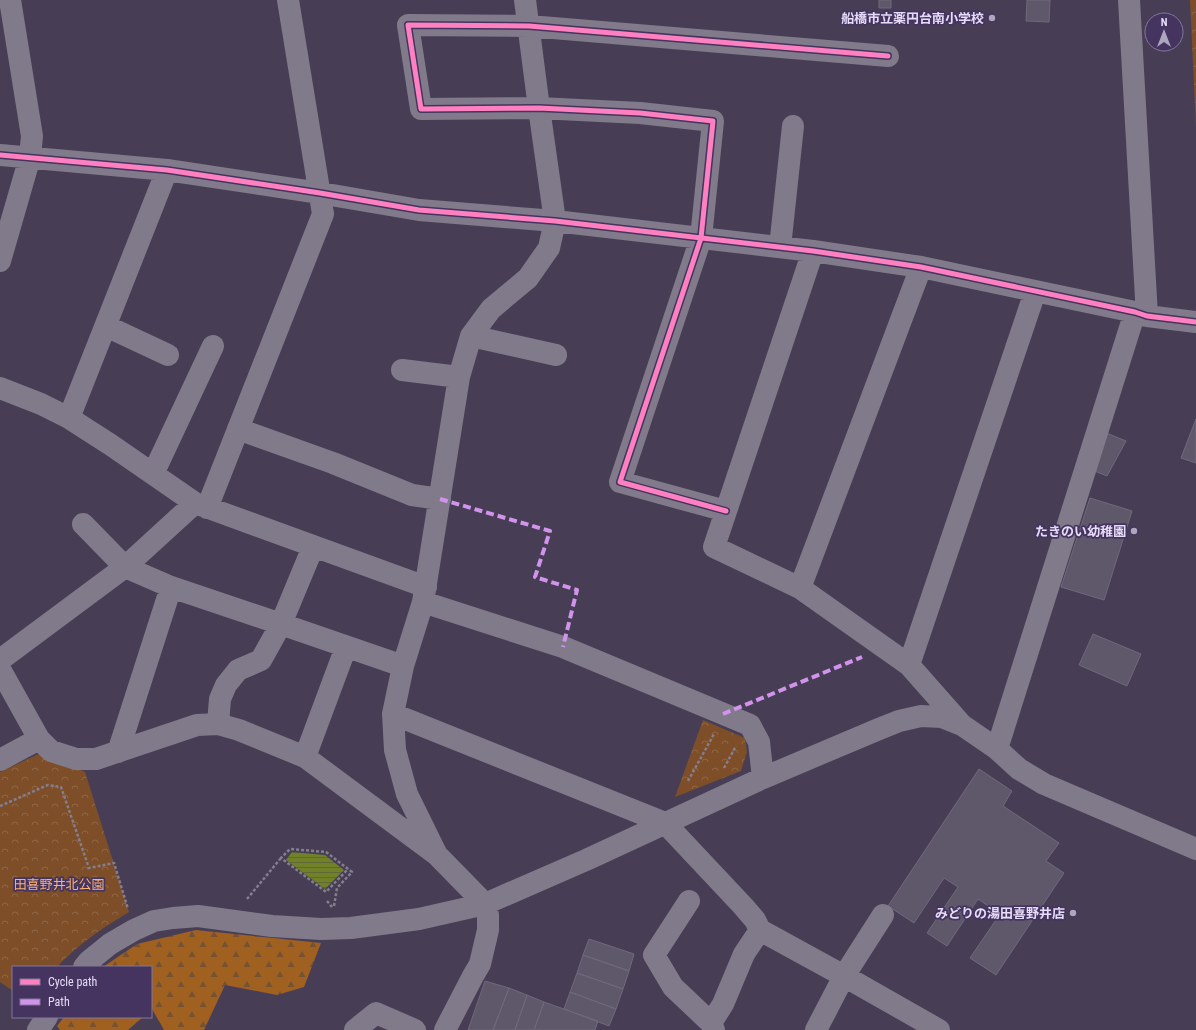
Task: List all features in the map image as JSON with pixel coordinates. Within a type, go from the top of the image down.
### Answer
[{"type":"street","points":[[0,262],[30,157],[32,136],[10,0]]},
{"type":"street","points":[[0,660],[125,567],[201,505],[238,429],[323,214],[288,0]]},
{"type":"street","points":[[437,855],[407,794],[395,750],[394,714],[403,666],[424,595],[459,377],[471,336],[491,309],[528,278],[548,248],[555,221],[525,0]]},
{"type":"street","points":[[997,750],[1141,314],[1128,0]]},
{"type":"street","points":[[726,511],[620,482],[701,238],[713,121],[640,113],[539,108],[420,109],[408,25],[529,26],[888,56]]},
{"type":"street","points":[[780,248],[793,126]]},
{"type":"street","points":[[0,155],[167,170],[320,193],[419,210],[555,221],[813,251],[921,267],[1141,314],[1196,322]]},
{"type":"street","points":[[69,418],[167,170]]},
{"type":"street","points":[[813,251],[714,546],[800,588],[909,665],[962,725],[997,750],[1019,769],[1044,784],[1196,849]]},
{"type":"street","points":[[800,588],[921,267]]},
{"type":"street","points":[[909,665],[1035,292]]},
{"type":"street","points":[[106,326],[168,355]]},
{"type":"street","points":[[471,336],[556,355]]},
{"type":"street","points":[[153,474],[213,346]]},
{"type":"street","points":[[402,370],[459,377]]},
{"type":"street","points":[[0,388],[41,404],[69,418],[201,505],[314,546],[424,595],[563,647],[750,725],[759,742],[763,778]]},
{"type":"street","points":[[238,429],[333,463],[412,495],[440,499]]},
{"type":"street","points":[[83,524],[125,567],[171,587],[403,666]]},
{"type":"street","points":[[218,724],[220,698],[226,685],[238,670],[262,660],[282,624],[314,546]]},
{"type":"street","points":[[118,752],[171,587]]},
{"type":"street","points":[[305,757],[346,647]]},
{"type":"street","points":[[0,669],[39,738],[51,751],[76,758],[96,759],[197,725],[218,724],[239,730],[305,757],[437,855],[485,904],[488,915],[488,930],[480,964],[472,976],[445,1030]]},
{"type":"street","points":[[394,714],[665,823],[743,906],[755,920],[760,930],[938,1030]]},
{"type":"street","points":[[85,966],[110,944],[134,930],[154,921],[173,918],[198,916],[272,926],[321,929],[351,928],[419,919],[485,904],[586,860],[763,778],[899,721],[921,716],[942,717],[962,725]]},
{"type":"street","points":[[0,760],[39,738]]},
{"type":"street","points":[[689,901],[654,955],[673,987],[712,1026],[744,954],[760,930]]},
{"type":"street","points":[[816,1030],[844,976],[883,915]]},
{"type":"street","points":[[355,1030],[376,1013],[415,1030]]},
{"type":"street","points":[[38,1030],[46,1018]]},
{"type":"path","points":[[688,781],[714,734],[723,714]]},
{"type":"path","points":[[714,734],[720,737]]},
{"type":"path","points":[[724,768],[737,745],[731,743]]},
{"type":"path","points":[[0,806],[48,785],[61,787],[89,868],[114,863],[128,910]]},
{"type":"path","points":[[245,902],[290,849],[326,852],[352,872],[337,888],[334,908]]},
{"type":"path","points":[[282,858],[326,892],[348,869]]},
{"type":"path","points":[[334,885],[337,888]]},
{"type":"green space","points":[[1190,0],[1196,0],[1196,127]]},
{"type":"green space","points":[[703,720],[745,738],[747,752],[741,771],[675,797]]},
{"type":"green space","name":"田喜野井北公園","points":[[43,752],[85,772],[129,912],[100,930],[58,966],[12,966],[12,990],[0,982],[0,772]]},
{"type":"green space","points":[[196,930],[321,943],[304,987],[277,995],[225,985],[204,1030],[164,1030],[152,1009],[152,966],[104,966],[137,944]]},
{"type":"green space","points":[[63,1018],[142,1018],[128,1030],[60,1030],[57,1026]]},
{"type":"shaded area","points":[[292,852],[325,855],[344,870],[325,889],[286,860]]},
{"type":"building","points":[[879,0],[891,0],[891,8],[879,8]]},
{"type":"building","points":[[1027,0],[1050,0],[1049,22],[1026,21]]},
{"type":"building","points":[[1196,419],[1196,463],[1181,458]]},
{"type":"building","points":[[1104,432],[1126,441],[1107,476],[1092,470]]},
{"type":"building","points":[[1090,498],[1132,511],[1104,600],[1061,587]]},
{"type":"building","points":[[1093,634],[1141,654],[1127,686],[1079,665]]},
{"type":"building","points":[[979,769],[1012,791],[1003,806],[1059,843],[1046,861],[1064,873],[996,975],[970,958],[1000,914],[978,899],[947,946],[927,933],[958,887],[944,878],[914,923],[888,906]]},
{"type":"building","points":[[589,939],[634,954],[629,971],[583,955]]},
{"type":"building","points":[[583,955],[629,971],[623,989],[577,973]]},
{"type":"building","points":[[577,973],[623,989],[616,1009],[570,992]]},
{"type":"building","points":[[485,981],[509,988],[493,1030],[468,1030]]},
{"type":"building","points":[[509,988],[527,995],[515,1030],[493,1030]]},
{"type":"building","points":[[570,992],[616,1009],[609,1026],[564,1009]]},
{"type":"building","points":[[527,995],[544,1002],[534,1030],[515,1030]]},
{"type":"building","points":[[544,1002],[598,1021],[595,1030],[534,1030]]},
{"type":"marked path","points":[[440,499],[550,531],[535,577],[577,590],[563,647]]},
{"type":"marked path","points":[[723,714],[862,657]]},
{"type":"cycle path","points":[[726,511],[620,482],[701,238],[713,121],[640,113],[539,108],[421,109],[408,25],[529,26],[888,56]]},
{"type":"cycle path","points":[[0,155],[167,170],[320,193],[419,210],[555,221],[813,251],[921,267],[1135,312],[1147,316],[1196,322]]},
{"type":"place","name":"船橋市立薬円台南小学校","points":[[992,18]]},
{"type":"place","name":"たきのい幼稚園","points":[[1134,531]]},
{"type":"place","name":"みどりの湯田喜野井店","points":[[1073,913]]}]
